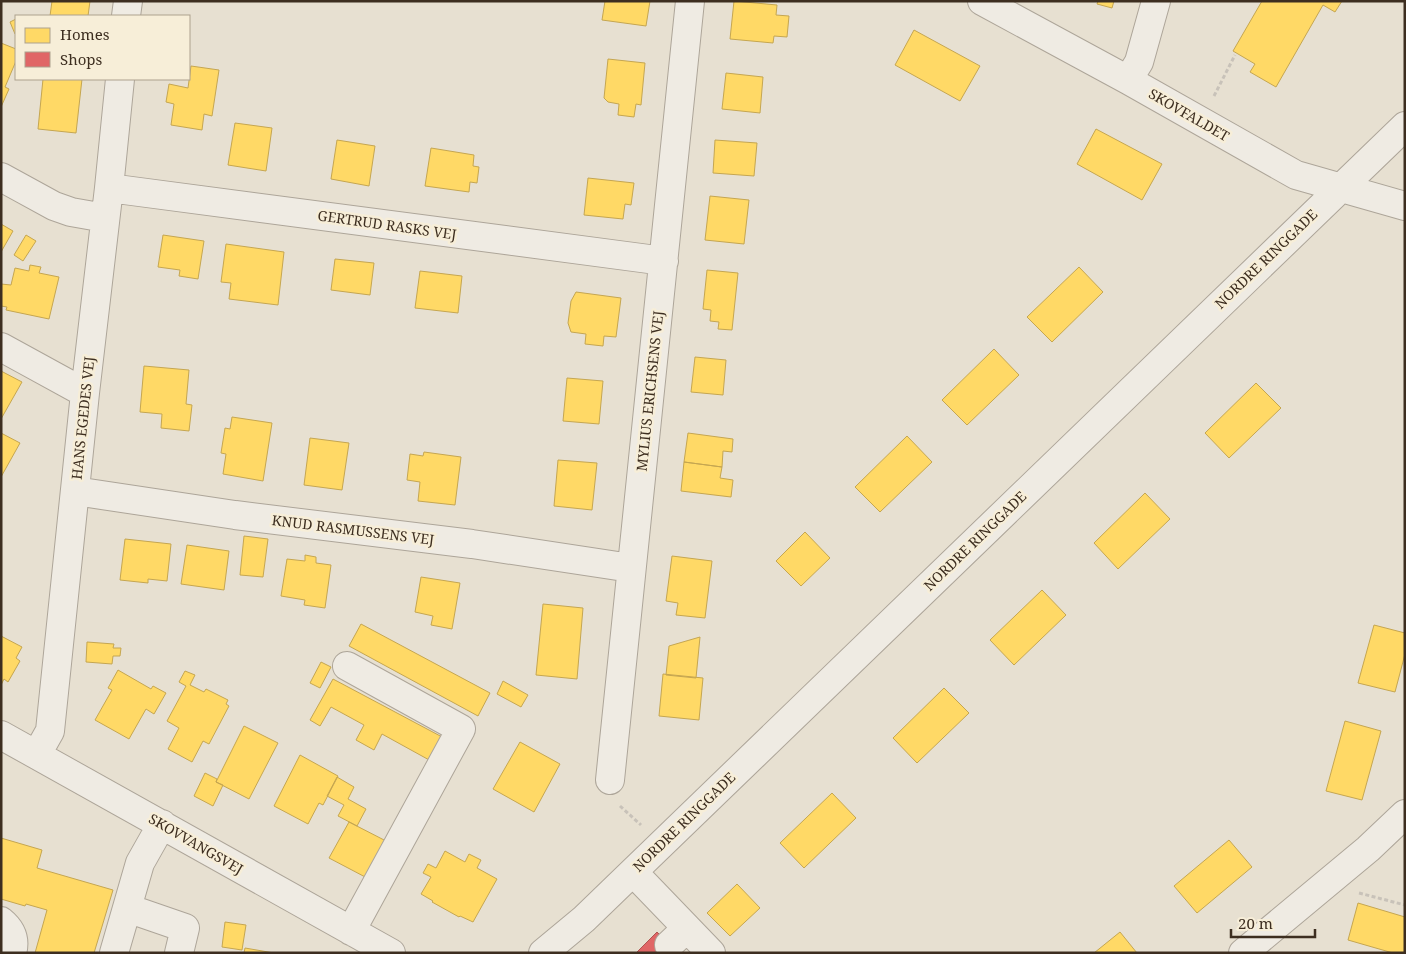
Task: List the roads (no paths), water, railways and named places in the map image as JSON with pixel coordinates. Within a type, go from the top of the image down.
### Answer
[{"type":"street","points":[[126,15],[128,1]]},
{"type":"street","name":"MYLIUS ERICHSENS VEJ","points":[[610,780],[690,1]]},
{"type":"street","name":"SKOVFALDET","points":[[982,1],[1128,80],[1296,175],[1405,206]]},
{"type":"street","points":[[1128,80],[1139,62],[1156,1]]},
{"type":"street","name":"HANS EGEDES VEJ","points":[[37,754],[50,731],[84,393],[120,80]]},
{"type":"street","name":"NORDRE RINGGADE","points":[[543,953],[584,919],[633,872],[1405,126]]},
{"type":"street","points":[[1,177],[54,206],[71,212],[105,218]]},
{"type":"street","name":"GERTRUD RASKS VEJ","points":[[109,188],[664,262]]},
{"type":"street","points":[[1,347],[84,393]]},
{"type":"street","name":"KNUD RASMUSSENS VEJ","points":[[75,491],[235,516],[472,544],[631,568]]},
{"type":"street","points":[[347,666],[462,729],[351,931]]},
{"type":"street","name":"SKOVVANGSVEJ","points":[[1,735],[391,953]]},
{"type":"street","points":[[1243,953],[1368,849],[1405,814]]},
{"type":"street","points":[[114,953],[140,863],[162,824]]},
{"type":"street","points":[[633,872],[678,936],[711,953]]},
{"type":"street","points":[[127,908],[185,928],[178,953]]},
{"type":"street","points":[[1,921],[10,929],[14,944],[12,953]]}]
